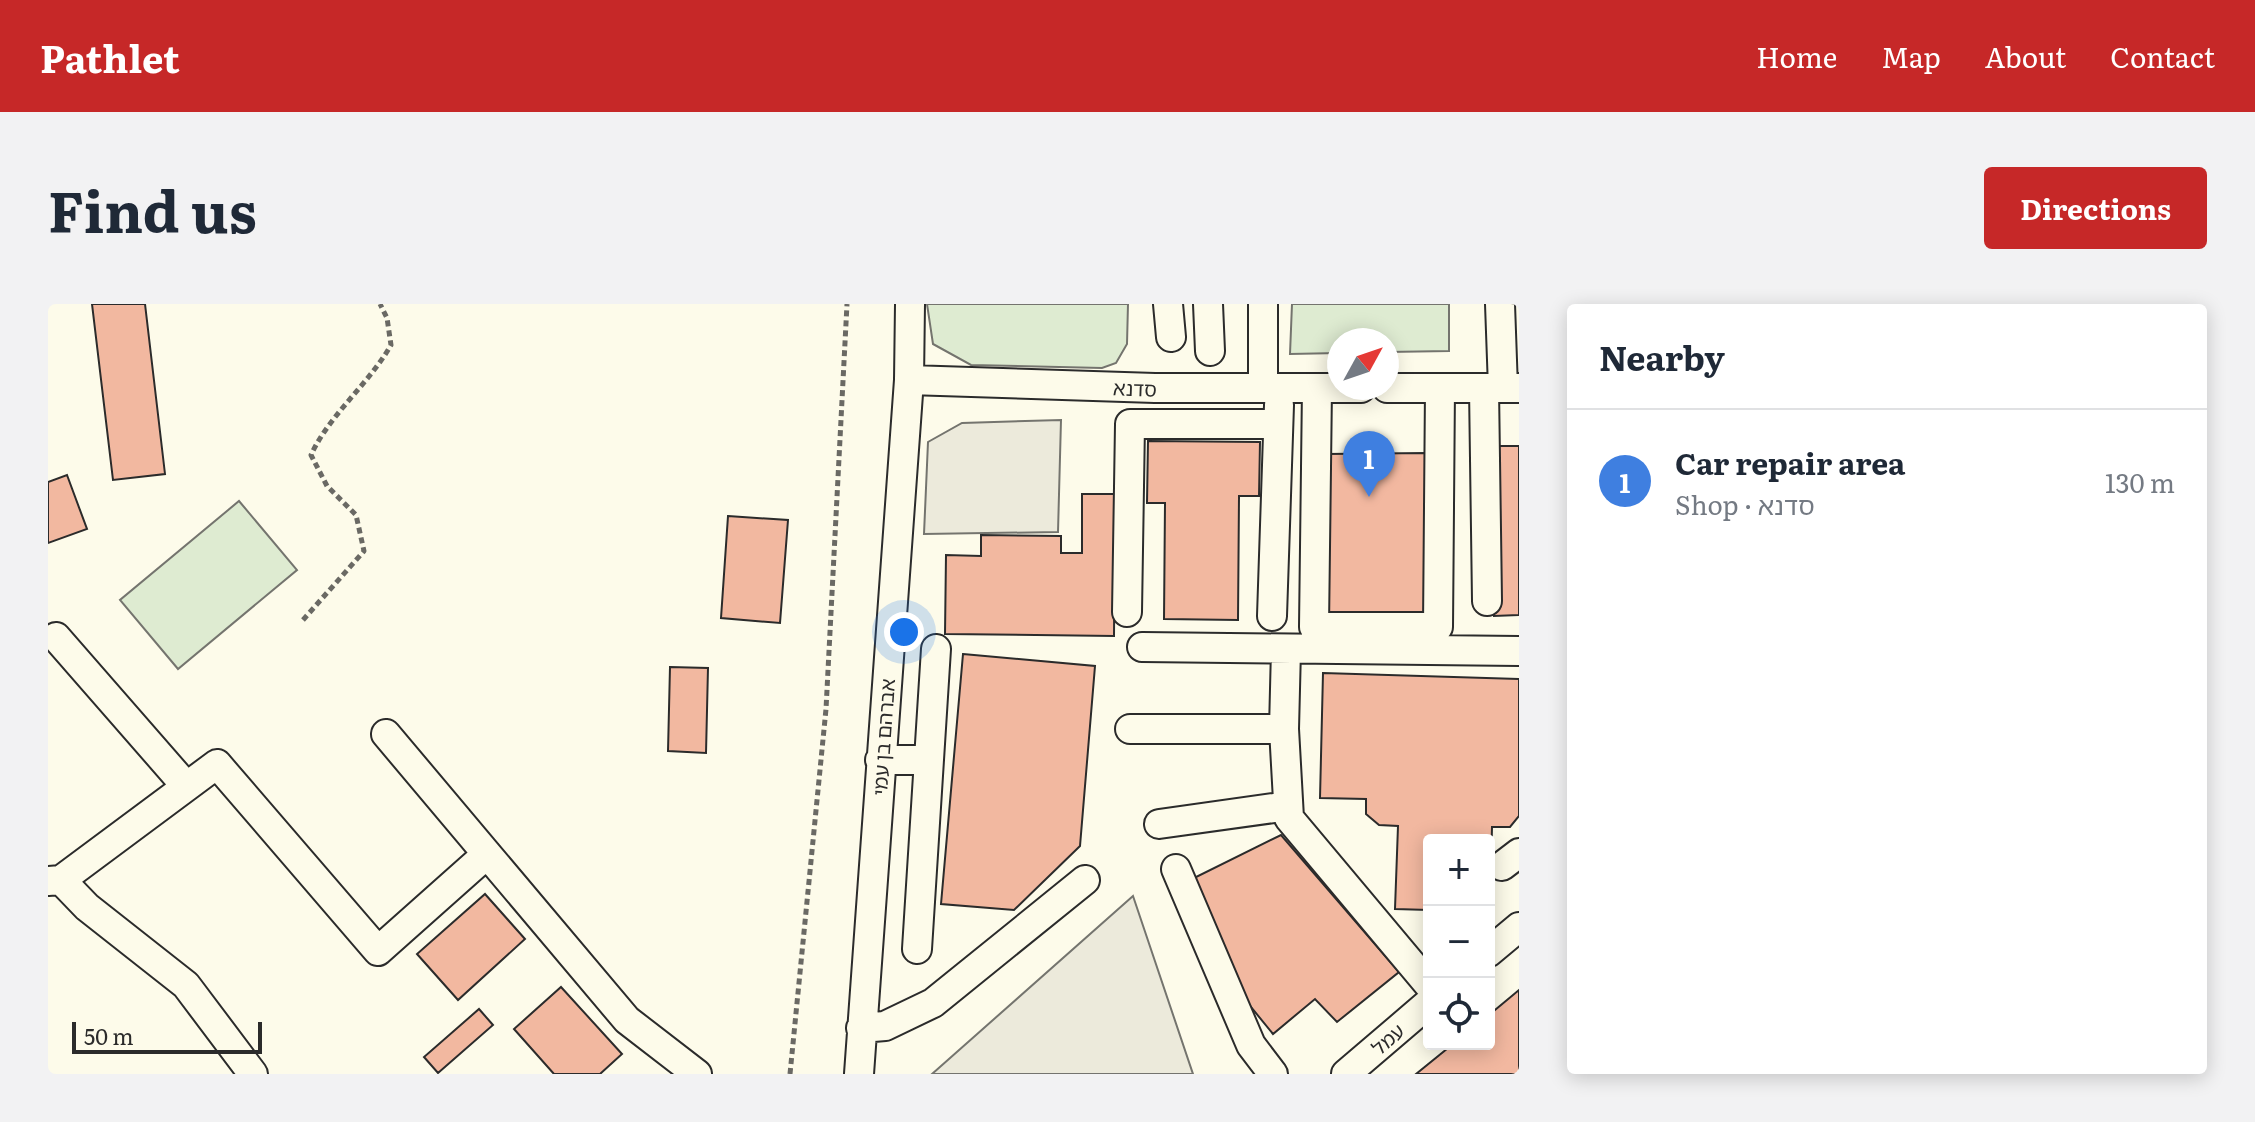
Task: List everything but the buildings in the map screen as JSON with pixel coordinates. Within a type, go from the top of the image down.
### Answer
[{"type":"street","name":"אברהם בן עמי","points":[[859,1074],[909,380],[910,304]]},
{"type":"street","points":[[1168,304],[1171,337]]},
{"type":"street","points":[[1208,304],[1210,351]]},
{"type":"street","points":[[1263,304],[1271,388],[1278,424],[1272,616]]},
{"type":"street","points":[[1487,601],[1507,317]]},
{"type":"street","name":"סדנא","points":[[909,380],[1327,388]]},
{"type":"street","points":[[1317,388],[1314,627],[1438,627],[1440,388]]},
{"type":"street","points":[[1399,388],[1502,388]]},
{"type":"street","points":[[1127,612],[1130,424],[1278,424]]},
{"type":"street","points":[[56,637],[186,786]]},
{"type":"street","points":[[1142,647],[1519,651]]},
{"type":"street","points":[[917,949],[936,649]]},
{"type":"street","points":[[1286,649],[1284,729],[1289,818],[1423,978]]},
{"type":"street","points":[[1130,729],[1284,729]]},
{"type":"street","points":[[386,734],[627,1020],[697,1074]]},
{"type":"street","points":[[880,760],[929,760]]},
{"type":"street","points":[[253,1074],[186,985],[54,880],[217,764],[378,951],[487,854]]},
{"type":"street","points":[[1159,824],[1288,806]]},
{"type":"street","points":[[1176,869],[1251,1045],[1273,1074]]},
{"type":"street","points":[[861,1028],[885,1026],[933,1003],[1085,880]]},
{"type":"street","points":[[1495,947],[1519,927]]},
{"type":"street","name":"עמל","points":[[1346,1074],[1423,1008]]},
{"type":"path","points":[[303,620],[364,551],[356,515],[327,486],[311,455],[321,432],[378,368],[391,345],[387,318],[380,304]]},
{"type":"path","points":[[790,1074],[826,709],[847,304]]},
{"type":"green space","points":[[927,304],[1128,304],[1127,344],[1116,363],[1102,368],[971,365],[933,344]]},
{"type":"green space","points":[[1292,304],[1449,304],[1449,351],[1399,352],[1399,328],[1327,328],[1327,353],[1290,354]]},
{"type":"green space","points":[[239,501],[297,570],[178,669],[120,600]]},
{"type":"shaded area","points":[[1061,420],[1058,532],[924,534],[928,442],[962,423]]},
{"type":"shaded area","points":[[1133,896],[1193,1074],[932,1074]]},
{"type":"place","name":"Car repair area","points":[[1369,497]]}]
